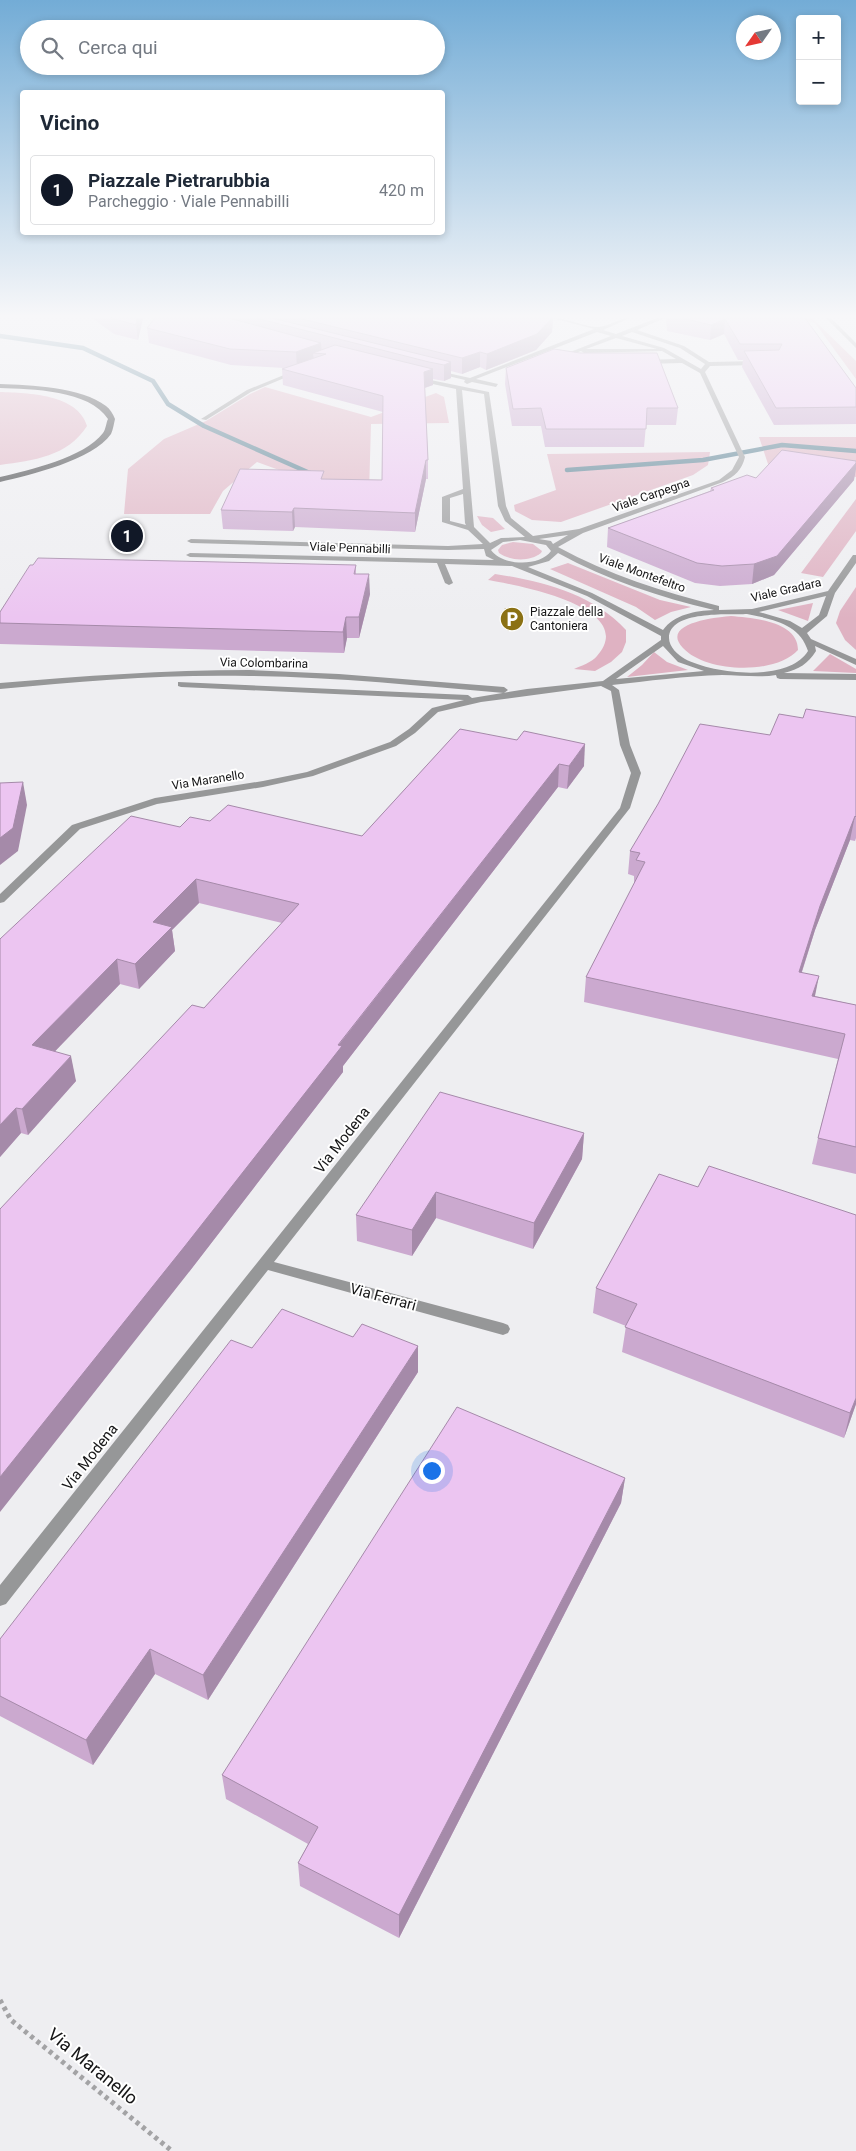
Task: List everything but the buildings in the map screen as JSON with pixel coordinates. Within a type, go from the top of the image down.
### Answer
[{"type":"highway","points":[[0,480],[46,467],[73,456],[95,444],[108,432],[112,423],[111,418]]},
{"type":"highway","points":[[9,469],[73,456]]},
{"type":"street","points":[[461,418],[472,529],[489,546],[488,554],[501,561],[557,580],[604,600],[664,638],[670,652],[700,668],[721,673],[748,675],[856,678]]},
{"type":"street","points":[[490,418],[496,460],[510,529]]},
{"type":"street","name":"Viale Carpegna","points":[[511,563],[532,564],[549,559],[555,551],[553,547],[580,531],[721,481],[733,474],[740,467],[742,457],[740,448],[725,418]]},
{"type":"street","points":[[496,460],[506,461]]},
{"type":"street","points":[[467,490],[446,497],[446,522],[493,534],[510,529],[531,538]]},
{"type":"street","name":"Viale Carpegna","points":[[531,538],[580,531]]},
{"type":"street","name":"Viale Pennabilli","points":[[191,541],[448,548],[489,546],[501,540],[531,538]]},
{"type":"street","name":"Viale Montefeltro","points":[[531,538],[548,543],[577,561],[661,595],[728,611]]},
{"type":"street","name":"Viale Pennabilli","points":[[190,555],[511,563]]},
{"type":"street","name":"Viale Gradara","points":[[803,632],[823,616],[830,592],[856,557]]},
{"type":"street","points":[[440,562],[449,584]]},
{"type":"street","name":"Viale Gradara","points":[[747,612],[830,592]]},
{"type":"street","points":[[728,611],[769,616],[788,623],[803,632],[811,641],[856,662]]},
{"type":"street","name":"Via Colombarina","points":[[604,684],[664,638],[671,625],[685,617],[705,612],[728,611]]},
{"type":"street","points":[[748,675],[771,673],[791,668],[805,661],[812,651],[811,641]]},
{"type":"street","name":"Via Colombarina","points":[[436,710],[482,698],[527,692],[665,676],[721,673]]},
{"type":"street","name":"Via Colombarina","points":[[0,686],[68,680],[184,674],[284,674],[527,692]]},
{"type":"street","name":"Via Colombarina","points":[[181,684],[482,698]]},
{"type":"street","name":"Via Modena","points":[[0,1598],[625,808],[636,773],[626,745],[615,690],[604,684]]},
{"type":"street","name":"Via Maranello","points":[[0,900],[76,827],[155,801],[263,784],[310,774],[393,744],[412,731],[436,710]]},
{"type":"street","name":"Via Ferrari","points":[[264,1264],[502,1330]]},
{"type":"path","name":"Via Maranello","points":[[0,2000],[10,2020],[172,2151]]},
{"type":"shaded area","points":[[0,418],[84,418],[87,426],[79,436],[60,451],[37,459],[0,465]]},
{"type":"shaded area","points":[[210,418],[448,418],[449,423],[371,424],[369,493],[337,491],[257,462],[223,491],[210,514],[124,514],[128,469],[164,439]]},
{"type":"shaded area","points":[[759,437],[856,437],[856,477],[768,464]]},
{"type":"shaded area","points":[[710,452],[708,465],[693,475],[561,522],[532,520],[515,511],[514,505],[556,490],[547,454]]},
{"type":"shaded area","points":[[856,499],[856,531],[823,577],[801,573]]},
{"type":"shaded area","points":[[477,516],[493,518],[505,529],[491,532],[482,525]]},
{"type":"shaded area","points":[[513,542],[533,544],[542,551],[536,556],[526,559],[509,558],[499,553],[498,550],[502,545]]},
{"type":"shaded area","points":[[568,563],[660,600],[691,607],[671,612],[655,620],[636,607],[550,569]]},
{"type":"shaded area","points":[[495,574],[548,585],[582,598],[598,607],[626,630],[626,642],[622,652],[611,662],[595,671],[574,669],[597,656],[606,639],[602,624],[589,612],[546,593],[488,580]]},
{"type":"shaded area","points":[[856,587],[856,650],[845,640],[836,623],[840,611]]},
{"type":"shaded area","points":[[813,603],[808,621],[778,610]]},
{"type":"shaded area","points":[[731,616],[761,620],[782,627],[796,640],[798,650],[788,658],[774,664],[741,668],[708,662],[694,656],[683,648],[678,639],[679,633],[684,627],[693,623]]},
{"type":"shaded area","points":[[654,652],[667,662],[688,670],[627,677]]},
{"type":"shaded area","points":[[830,654],[856,669],[856,673],[813,671]]},
{"type":"waterway","points":[[192,418],[204,426],[312,474]]},
{"type":"waterway","points":[[567,470],[703,460],[782,445],[856,451]]},
{"type":"waterway","points":[[309,473],[314,475]]},
{"type":"place","name":"Piazzale Pietrarubbia","points":[[127,536]]},
{"type":"place","name":"Piazzale della Cantoniera","points":[[512,619]]}]
